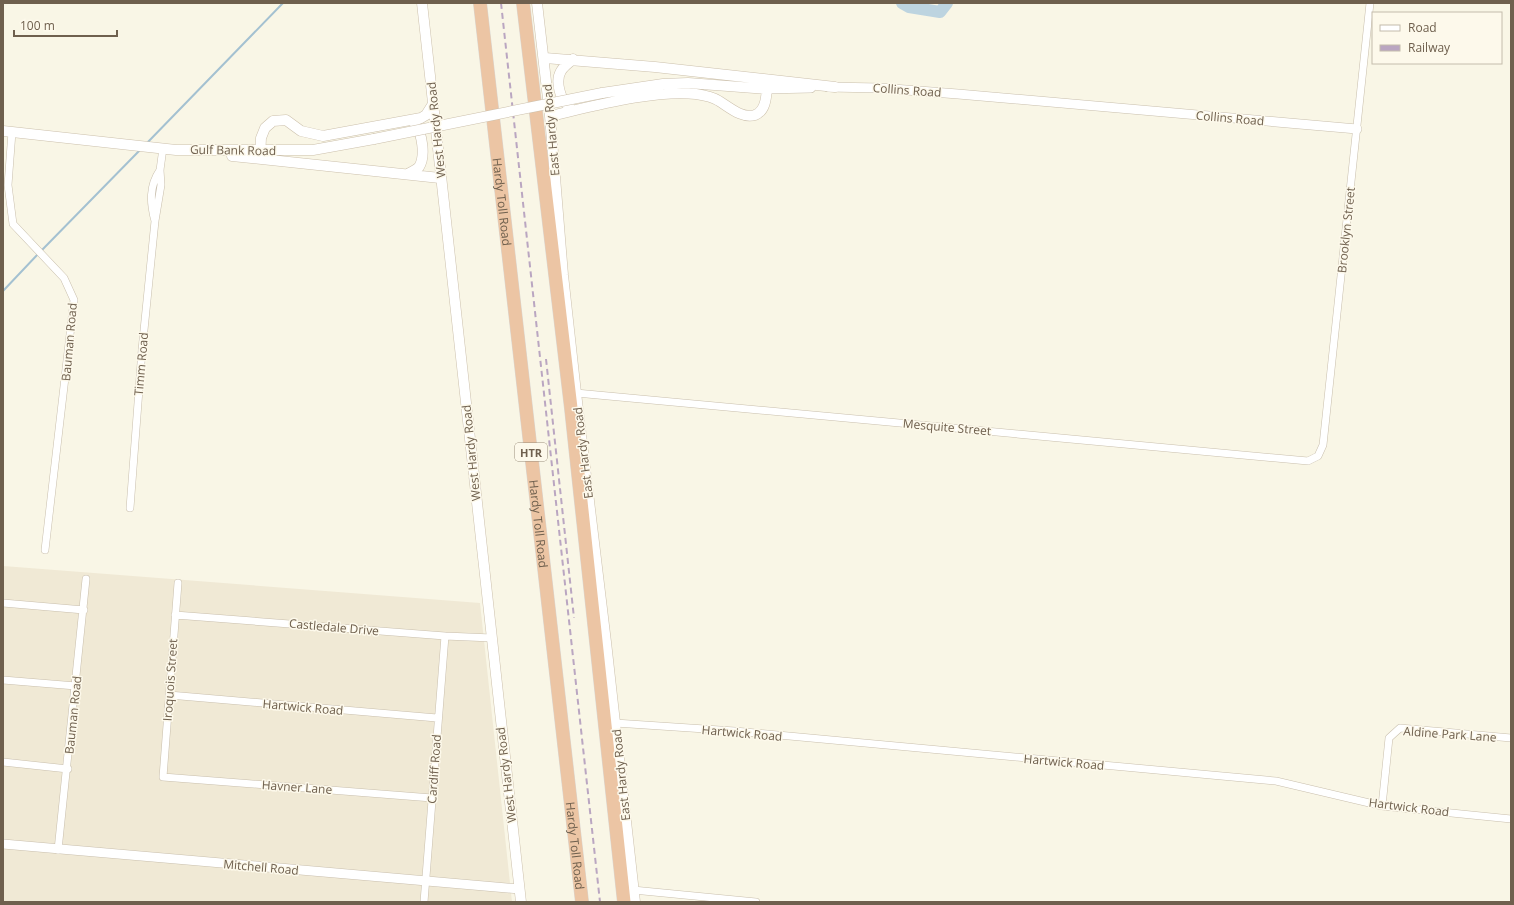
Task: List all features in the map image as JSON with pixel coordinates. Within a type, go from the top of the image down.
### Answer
[{"type":"highway","name":"Hardy Toll Road","points":[[480,3],[582,902]]},
{"type":"highway","points":[[523,3],[571,408],[624,902]]},
{"type":"main road","name":"West Hardy Road","points":[[422,3],[440,178],[521,902]]},
{"type":"main road","name":"East Hardy Road","points":[[537,3],[545,58],[563,275],[635,902]]},
{"type":"main road","points":[[545,58],[573,59],[767,84],[835,87]]},
{"type":"main road","points":[[573,59],[561,71],[558,81],[562,96],[568,106],[581,109]]},
{"type":"main road","name":"Gulf Bank Road","points":[[8,132],[122,143],[176,150],[260,155],[312,150],[374,139],[602,92],[663,84],[767,84]]},
{"type":"main road","points":[[550,116],[650,96],[679,94],[712,98],[719,100],[729,108],[745,115],[755,115],[762,110],[766,103],[767,84]]},
{"type":"main road","points":[[433,104],[426,115],[408,121],[323,136],[301,131],[286,120],[273,121],[264,128],[261,138],[260,155],[440,178]]},
{"type":"main road","points":[[408,121],[415,124],[419,128],[423,155],[418,167],[408,174]]},
{"type":"street","name":"Brooklyn Street","points":[[1318,456],[1323,445],[1370,3]]},
{"type":"street","name":"Collins Road","points":[[835,87],[958,94],[1356,129]]},
{"type":"street","name":"Bauman Road","points":[[8,132],[8,186],[13,224],[64,278],[74,300],[45,550]]},
{"type":"street","name":"Timm Road","points":[[130,508],[142,350],[155,221],[151,198],[152,184],[160,170],[160,148]]},
{"type":"street","name":"Mesquite Street","points":[[576,393],[1308,461],[1318,456]]},
{"type":"street","name":"Bauman Road","points":[[58,850],[68,769],[86,579]]},
{"type":"street","name":"Iroquois Street","points":[[163,777],[178,583]]},
{"type":"street","points":[[3,603],[84,610]]},
{"type":"street","name":"Castledale Drive","points":[[175,615],[444,636],[492,638]]},
{"type":"street","name":"Cardiff Road","points":[[424,902],[444,636]]},
{"type":"street","points":[[3,680],[76,686]]},
{"type":"street","name":"Hartwick Road","points":[[169,695],[437,718]]},
{"type":"street","name":"Hartwick Road","points":[[615,723],[735,732],[1276,781],[1382,806],[1511,819]]},
{"type":"street","name":"Aldine Park Lane","points":[[1382,806],[1389,738],[1400,728],[1511,738]]},
{"type":"street","points":[[3,762],[68,769]]},
{"type":"street","name":"Havner Lane","points":[[163,777],[432,798]]},
{"type":"street","name":"Mitchell Road","points":[[3,844],[58,850],[519,888]]},
{"type":"street","points":[[633,890],[756,902]]},
{"type":"shaded area","points":[[3,566],[480,603],[512,902],[3,902]]},
{"type":"waterway","points":[[146,144],[283,3]]},
{"type":"waterway","points":[[902,3],[909,7],[940,12],[947,3]]},
{"type":"waterway","points":[[41,251],[140,150]]},
{"type":"waterway","points":[[3,291],[38,254]]},
{"type":"railway","points":[[501,3],[600,902]]},
{"type":"railway","points":[[546,359],[574,618]]}]
